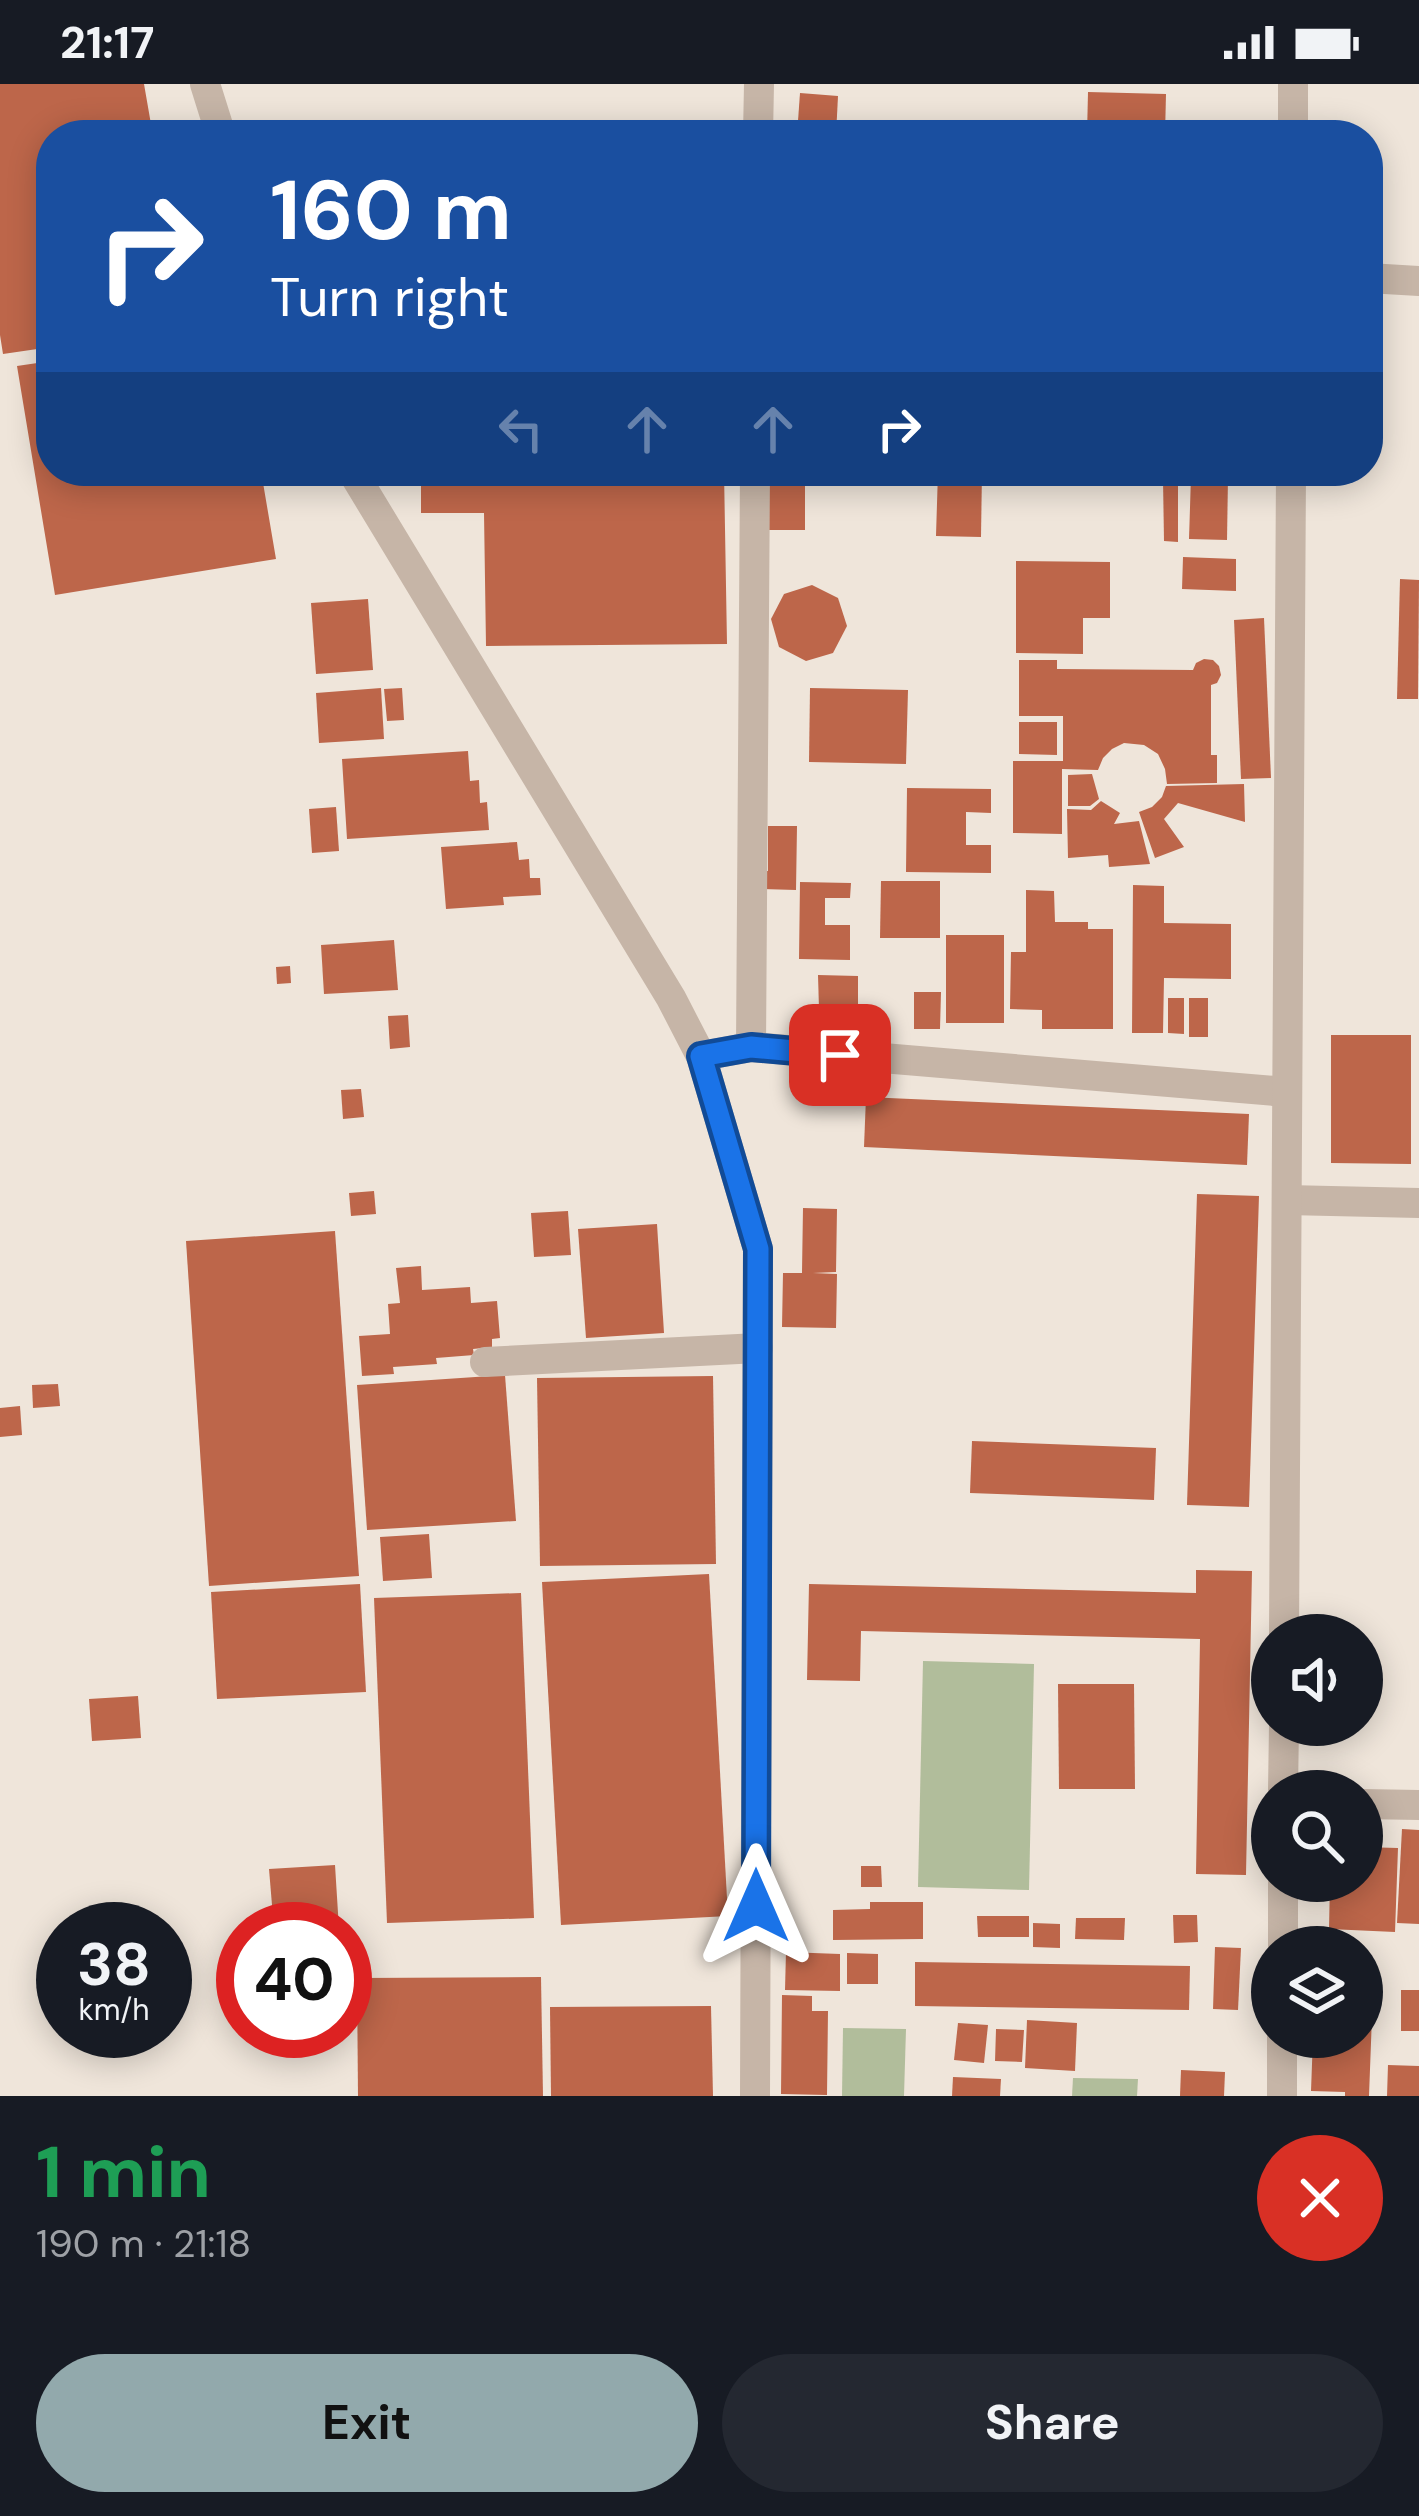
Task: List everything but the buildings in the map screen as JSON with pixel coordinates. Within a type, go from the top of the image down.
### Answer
[{"type":"street","points":[[206,84],[217,120]]},
{"type":"street","points":[[758,120],[759,84]]},
{"type":"street","points":[[1293,120],[1294,84]]},
{"type":"street","points":[[1383,279],[1419,280]]},
{"type":"street","points":[[361,486],[701,1056],[758,1249],[755,2096]]},
{"type":"street","points":[[751,1047],[755,486]]},
{"type":"street","points":[[1284,1614],[1291,486]]},
{"type":"street","points":[[701,1056],[751,1047],[1287,1092]]},
{"type":"street","points":[[1287,1200],[1419,1203]]},
{"type":"street","points":[[484,1362],[758,1348]]},
{"type":"street","points":[[1383,1804],[1419,1805]]},
{"type":"street","points":[[1282,2058],[1282,2096]]},
{"type":"green space","points":[[923,1661],[1034,1664],[1029,1890],[918,1887]]},
{"type":"green space","points":[[843,2028],[906,2029],[904,2096],[842,2096]]},
{"type":"green space","points":[[1073,2078],[1138,2079],[1137,2096],[1072,2096]]},
{"type":"route","points":[[756,1906],[758,1249],[701,1056],[751,1047],[840,1055]]}]
